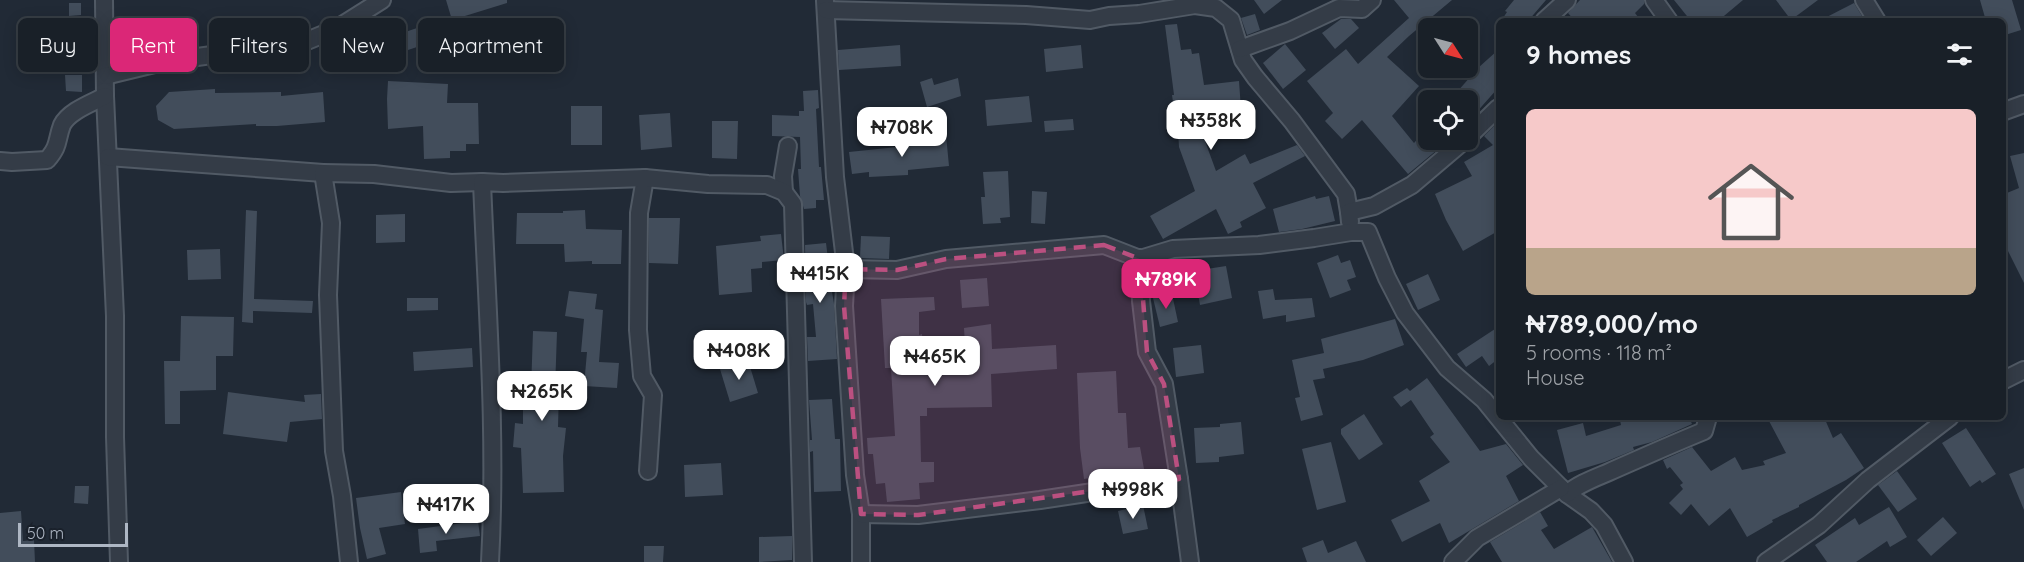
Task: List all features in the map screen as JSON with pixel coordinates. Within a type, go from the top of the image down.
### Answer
[{"type":"street","points":[[104,0],[105,96],[115,316],[115,437],[119,562]]},
{"type":"street","points":[[105,76],[167,61],[302,43],[336,29],[382,0]]},
{"type":"street","points":[[1240,49],[1290,31],[1339,8],[1362,9],[1372,0]]},
{"type":"street","points":[[1547,18],[1567,0]]},
{"type":"street","points":[[1654,0],[1668,18]]},
{"type":"street","points":[[1864,0],[1875,18]]},
{"type":"street","points":[[861,562],[861,514],[855,475],[844,317],[846,269],[835,177],[825,5],[1090,20],[1195,5],[1216,8],[1231,20],[1243,60],[1254,77],[1292,121],[1346,194],[1349,212],[1405,314],[1447,368],[1484,400],[1496,414]]},
{"type":"street","points":[[0,161],[47,160],[56,149],[63,123],[76,112],[105,96]]},
{"type":"street","points":[[2006,111],[2024,104]]},
{"type":"street","points":[[1478,127],[1496,110]]},
{"type":"street","points":[[784,192],[783,176],[788,146]]},
{"type":"street","points":[[1349,212],[1374,206],[1412,185],[1453,150]]},
{"type":"street","points":[[108,157],[323,173],[374,174],[451,183],[645,178],[708,184],[766,185],[784,192],[793,204],[803,562]]},
{"type":"street","points":[[323,173],[331,223],[328,295],[334,440],[349,562]]},
{"type":"street","points":[[645,178],[639,213],[638,330],[642,376],[652,395],[648,471]]},
{"type":"street","points":[[482,182],[490,378],[492,518],[490,562]]},
{"type":"street","points":[[1359,232],[1374,206]]},
{"type":"street","points":[[846,269],[897,270],[946,259],[1104,245],[1140,258],[1173,249],[1259,245],[1359,232]]},
{"type":"street","points":[[1140,258],[1141,301],[1148,352],[1164,384],[1190,562]]},
{"type":"street","points":[[2006,379],[2024,370]]},
{"type":"street","points":[[1501,420],[1532,458],[1564,491],[1591,511],[1604,525],[1624,562]]},
{"type":"street","points":[[1453,562],[1477,538],[1564,491],[1572,490],[1704,431],[1707,420]]},
{"type":"street","points":[[1766,562],[1819,525],[1869,480],[1946,420]]},
{"type":"street","points":[[861,514],[918,515],[1179,479]]},
{"type":"highlighted area","points":[[1104,245],[1140,259],[1147,352],[1164,384],[1179,479],[918,515],[861,514],[844,306],[846,269],[897,270],[946,259]]},
{"type":"building","points":[[446,0],[507,0],[507,3],[458,18],[451,18]]},
{"type":"building","points":[[1254,0],[1282,0],[1264,14]]},
{"type":"building","points":[[1394,0],[1452,0],[1430,18],[1418,18],[1418,28],[1387,57],[1419,86],[1392,116],[1414,143],[1418,138],[1418,150],[1437,150],[1408,174],[1362,120],[1342,139],[1325,121],[1333,113],[1307,81],[1346,49],[1358,64],[1409,18]]},
{"type":"building","points":[[1514,0],[1546,0],[1531,18],[1503,18],[1507,12],[1505,11]]},
{"type":"building","points":[[1580,0],[1644,0],[1644,4],[1635,13],[1639,18],[1572,18],[1568,13]]},
{"type":"building","points":[[1674,0],[1743,0],[1722,18],[1689,18]]},
{"type":"building","points":[[1776,0],[1818,0],[1794,18],[1790,18]]},
{"type":"building","points":[[1980,0],[2012,0],[2021,30],[2006,35],[2006,18],[1985,18]]},
{"type":"building","points":[[69,3],[81,3],[81,15],[69,16]]},
{"type":"building","points":[[1854,3],[1863,18],[1825,18]]},
{"type":"building","points":[[1255,14],[1260,30],[1247,35],[1241,18]]},
{"type":"building","points":[[1341,19],[1351,19],[1359,28],[1335,49],[1322,33]]},
{"type":"building","points":[[1177,24],[1181,50],[1191,49],[1192,54],[1199,53],[1204,85],[1239,81],[1241,109],[1203,113],[1206,132],[1202,133],[1216,171],[1245,154],[1250,164],[1297,145],[1305,156],[1253,183],[1266,208],[1240,222],[1242,227],[1228,234],[1216,209],[1163,239],[1150,216],[1195,191],[1179,147],[1177,115],[1175,116],[1172,95],[1174,95],[1165,25]]},
{"type":"building","points":[[417,28],[418,47],[406,51],[406,32]]},
{"type":"building","points":[[1285,44],[1306,70],[1283,89],[1263,63]]},
{"type":"building","points":[[900,45],[901,66],[839,70],[838,50]]},
{"type":"building","points":[[1081,45],[1083,68],[1046,72],[1044,49]]},
{"type":"building","points":[[1496,52],[1496,90],[1478,111],[1478,90],[1459,90],[1469,78],[1478,78],[1478,68]]},
{"type":"building","points":[[65,75],[82,75],[82,92],[66,91]]},
{"type":"building","points":[[932,78],[934,85],[958,78],[961,96],[927,107],[920,82]]},
{"type":"building","points":[[388,81],[448,84],[447,103],[478,103],[479,144],[466,144],[466,151],[450,151],[450,158],[424,159],[423,126],[388,129]]},
{"type":"building","points":[[215,89],[215,93],[281,92],[281,96],[323,92],[325,122],[174,129],[158,120],[156,106],[169,92]]},
{"type":"building","points":[[818,90],[819,108],[816,109],[819,167],[821,167],[824,200],[816,200],[816,208],[804,209],[800,196],[798,169],[801,169],[800,137],[772,136],[772,115],[799,116],[799,111],[804,111],[803,91]]},
{"type":"building","points":[[1029,96],[1032,122],[987,126],[985,100]]},
{"type":"building","points":[[571,106],[602,106],[602,145],[571,145]]},
{"type":"building","points":[[670,113],[672,147],[641,150],[639,115]]},
{"type":"building","points":[[1073,119],[1074,130],[1045,132],[1044,121]]},
{"type":"building","points":[[712,121],[738,121],[737,159],[712,158]]},
{"type":"building","points":[[1496,124],[1496,232],[1463,251],[1435,194],[1472,176],[1464,162],[1493,145],[1484,136]]},
{"type":"building","points":[[946,135],[949,166],[908,170],[908,175],[869,177],[869,172],[852,174],[849,152],[916,145],[916,139]]},
{"type":"building","points":[[2024,153],[2024,283],[2006,247],[2006,193],[2019,188],[2010,156]]},
{"type":"building","points":[[1008,171],[1010,217],[1000,218],[1001,223],[983,224],[981,197],[985,197],[983,172]]},
{"type":"building","points":[[1032,191],[1047,192],[1045,224],[1031,223]]},
{"type":"building","points":[[1315,196],[1316,199],[1329,196],[1335,221],[1279,232],[1273,209]]},
{"type":"building","points":[[246,210],[257,211],[254,299],[313,301],[312,313],[253,311],[253,323],[242,322]]},
{"type":"building","points":[[585,210],[586,229],[622,230],[621,264],[592,264],[592,261],[565,262],[564,244],[516,244],[517,213],[563,213],[563,211]]},
{"type":"building","points":[[405,214],[405,242],[376,243],[376,215]]},
{"type":"building","points":[[649,218],[680,218],[678,264],[649,263]]},
{"type":"building","points":[[781,234],[784,260],[762,262],[762,268],[751,269],[752,292],[719,295],[716,246],[761,241],[760,236]]},
{"type":"building","points":[[861,236],[890,237],[889,259],[860,258]]},
{"type":"building","points":[[826,243],[834,304],[837,359],[808,361],[807,337],[816,337],[813,304],[807,305],[806,302],[805,245]]},
{"type":"building","points":[[220,249],[221,279],[188,280],[187,250]]},
{"type":"building","points":[[1338,255],[1341,263],[1350,260],[1356,277],[1347,280],[1351,290],[1330,298],[1317,263]]},
{"type":"building","points":[[1226,266],[1232,298],[1200,305],[1194,271]]},
{"type":"building","points":[[1428,274],[1440,300],[1418,310],[1406,284]]},
{"type":"building","points":[[987,278],[989,306],[962,308],[960,280]]},
{"type":"building","points":[[1273,289],[1275,300],[1312,298],[1315,317],[1286,322],[1286,315],[1263,319],[1258,291]]},
{"type":"building","points":[[569,291],[597,294],[595,309],[603,310],[599,362],[619,363],[617,388],[584,386],[587,352],[581,352],[584,319],[565,316]]},
{"type":"building","points":[[1172,294],[1178,322],[1160,327],[1153,298]]},
{"type":"building","points":[[934,297],[935,310],[919,312],[919,335],[922,334],[923,347],[965,344],[964,328],[991,324],[992,349],[1056,345],[1057,369],[991,374],[992,407],[927,408],[927,416],[920,416],[921,462],[934,462],[934,482],[919,483],[920,499],[887,502],[885,483],[876,484],[873,454],[868,454],[867,438],[895,436],[891,368],[885,368],[881,299]]},
{"type":"building","points":[[407,298],[438,298],[438,310],[407,311]]},
{"type":"building","points":[[181,316],[234,317],[233,356],[216,356],[216,390],[180,391],[180,424],[165,424],[164,361],[180,361]]},
{"type":"building","points":[[1395,319],[1404,345],[1363,360],[1323,369],[1325,378],[1313,380],[1323,415],[1301,421],[1295,398],[1300,397],[1292,360],[1324,353],[1321,339]]},
{"type":"building","points":[[1496,328],[1496,361],[1489,366],[1482,356],[1466,367],[1457,354]]},
{"type":"building","points":[[533,331],[557,332],[555,390],[559,390],[558,427],[566,428],[563,456],[564,492],[523,493],[521,448],[513,447],[515,423],[523,424],[523,390],[531,390]]},
{"type":"building","points":[[1201,345],[1204,373],[1176,377],[1173,348]]},
{"type":"building","points":[[472,348],[473,367],[414,371],[413,352]]},
{"type":"building","points":[[748,360],[758,393],[730,402],[720,369]]},
{"type":"building","points":[[1116,371],[1118,413],[1126,413],[1128,448],[1140,447],[1144,469],[1084,479],[1080,448],[1077,373]]},
{"type":"building","points":[[1427,378],[1480,451],[1506,444],[1523,465],[1506,476],[1519,501],[1449,543],[1440,523],[1402,542],[1391,520],[1430,501],[1419,481],[1450,462],[1430,437],[1434,434],[1411,400],[1401,407],[1393,397],[1407,388],[1410,391]]},
{"type":"building","points":[[228,392],[305,402],[304,395],[321,394],[322,419],[290,422],[287,442],[223,434]]},
{"type":"building","points":[[832,399],[835,439],[840,439],[841,491],[814,492],[813,451],[810,452],[810,440],[812,440],[809,400]]},
{"type":"building","points":[[1364,414],[1383,444],[1359,460],[1341,434],[1341,429]]},
{"type":"building","points":[[1620,420],[1690,420],[1692,424],[1652,442],[1633,447],[1634,450],[1605,462],[1568,473],[1557,430],[1583,423],[1586,436],[1621,425]]},
{"type":"building","points":[[1825,420],[1833,438],[1841,433],[1864,468],[1799,507],[1772,520],[1773,522],[1747,537],[1730,508],[1709,526],[1691,504],[1681,515],[1669,503],[1683,489],[1680,485],[1683,483],[1670,467],[1667,469],[1663,460],[1692,447],[1711,471],[1735,457],[1742,470],[1765,465],[1763,461],[1786,453],[1769,421]]},
{"type":"building","points":[[1241,422],[1244,454],[1219,457],[1219,462],[1196,463],[1194,428],[1220,427],[1220,424]]},
{"type":"building","points":[[1966,428],[1996,474],[1970,487],[1942,443]]},
{"type":"building","points":[[1331,442],[1346,502],[1317,510],[1302,449]]},
{"type":"building","points":[[721,463],[723,495],[685,497],[684,465]]},
{"type":"building","points":[[2024,468],[2024,510],[2009,474]]},
{"type":"building","points":[[1897,471],[1917,499],[1898,512],[1878,485]]},
{"type":"building","points":[[75,486],[89,486],[88,504],[74,503]]},
{"type":"building","points":[[401,492],[405,524],[379,528],[386,554],[367,559],[356,498]]},
{"type":"building","points":[[1143,505],[1148,529],[1123,534],[1118,511]]},
{"type":"building","points":[[1889,507],[1907,537],[1890,547],[1887,541],[1856,562],[1827,562],[1815,545],[1855,518],[1859,525]]},
{"type":"building","points":[[21,511],[23,541],[34,540],[35,562],[0,562],[0,513]]},
{"type":"building","points":[[1540,512],[1548,526],[1541,530],[1554,549],[1592,527],[1612,562],[1502,562],[1490,542]]},
{"type":"building","points":[[1943,517],[1957,533],[1931,556],[1917,540]]},
{"type":"building","points":[[478,521],[480,536],[436,541],[437,551],[420,553],[418,529]]},
{"type":"building","points":[[792,536],[792,560],[759,562],[759,537]]},
{"type":"building","points":[[1323,540],[1328,553],[1356,541],[1366,562],[1307,562],[1302,548]]},
{"type":"building","points":[[644,546],[664,546],[663,562],[644,562]]}]
